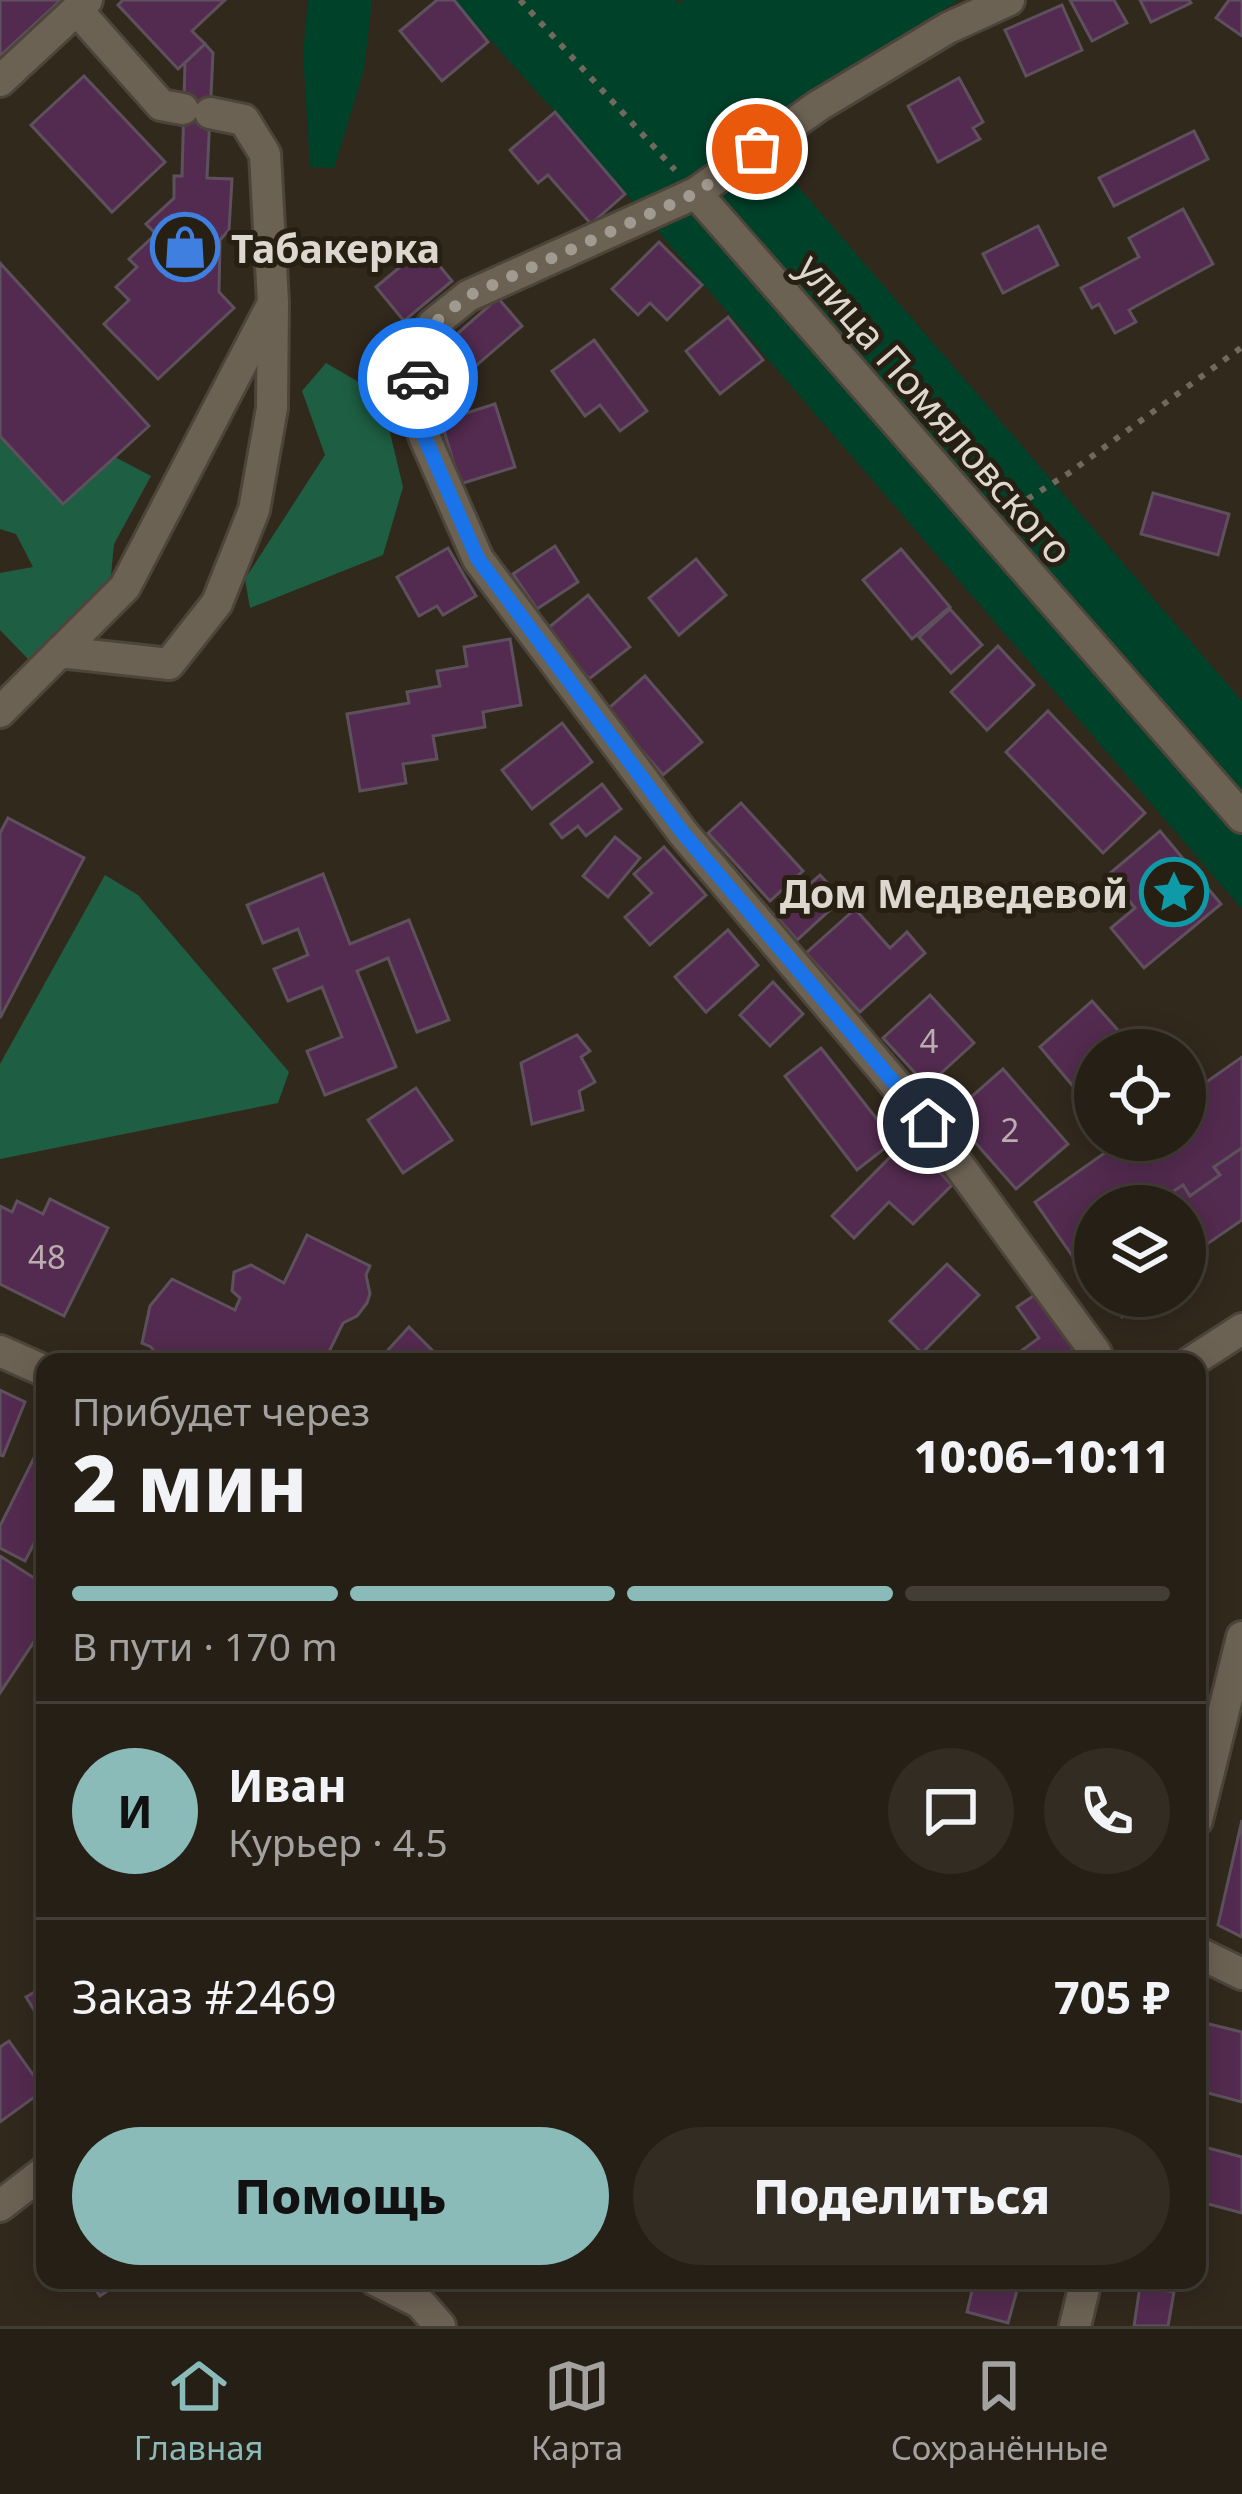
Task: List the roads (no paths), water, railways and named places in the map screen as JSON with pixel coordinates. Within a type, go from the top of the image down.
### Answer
[{"type":"street","points":[[1009,0],[948,28],[818,106],[696,193],[468,296],[433,324],[416,359],[424,436],[478,559],[683,833],[928,1123],[1096,1353]]},
{"type":"street","points":[[0,81],[82,5],[161,105],[244,120],[265,154],[273,302],[272,408],[254,509],[217,603],[169,664],[60,652]]},
{"type":"street","name":"улица Помяловского","points":[[696,193],[1242,817]]},
{"type":"street","points":[[0,712],[125,587],[273,302]]},
{"type":"street","points":[[1205,1353],[1242,1329]]},
{"type":"street","points":[[0,1351],[36,1367]]},
{"type":"street","points":[[1206,1783],[1242,1637]]},
{"type":"street","points":[[1206,1957],[1242,1975]]},
{"type":"street","points":[[0,2206],[36,2178]]},
{"type":"street","points":[[393,2289],[420,2303],[440,2326]]},
{"type":"street","points":[[1075,2326],[1084,2289]]},
{"type":"place","name":"Табакерка","points":[[185,247]]},
{"type":"place","name":"Дом Медведевой","points":[[1174,892]]}]
